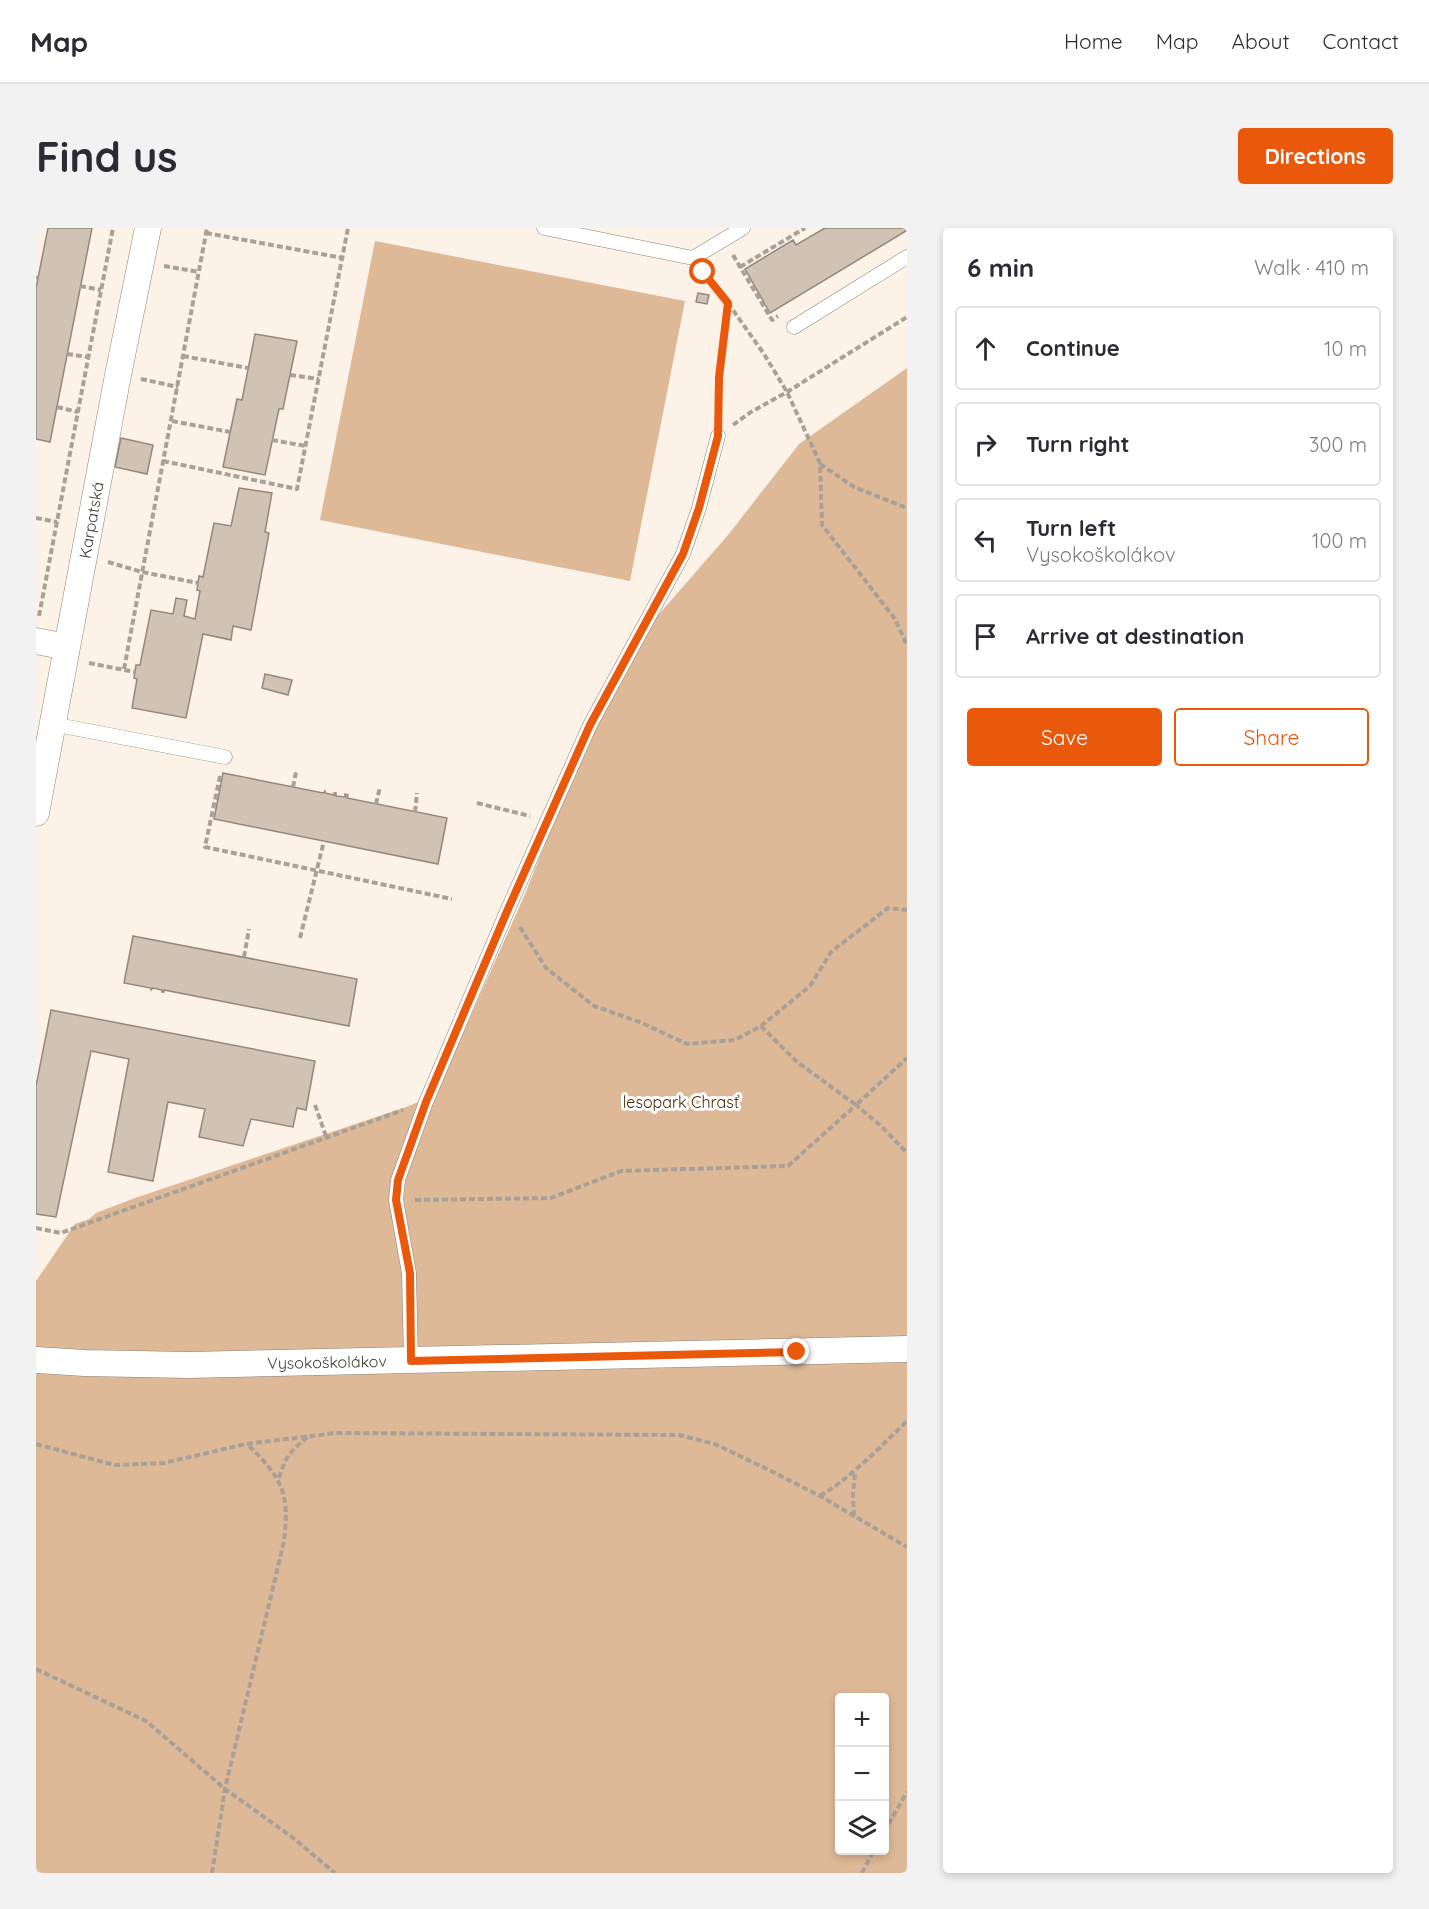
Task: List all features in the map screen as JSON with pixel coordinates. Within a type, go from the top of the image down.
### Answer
[{"type":"street","name":"Karpatská","points":[[36,813],[118,375],[148,228]]},
{"type":"street","points":[[37,633],[66,653]]},
{"type":"street","name":"Vysokoškolákov","points":[[36,1360],[188,1365],[907,1348]]},
{"type":"lane","points":[[544,228],[693,258],[732,233]]},
{"type":"lane","points":[[794,327],[907,257]]},
{"type":"lane","points":[[411,1361],[410,1273],[396,1200],[398,1180],[426,1102],[590,725],[683,554],[699,508],[718,436]]},
{"type":"lane","points":[[52,724],[225,756]]},
{"type":"path","points":[[37,633],[113,228]]},
{"type":"path","points":[[164,462],[297,489],[348,228]]},
{"type":"path","points":[[740,267],[805,228]]},
{"type":"path","points":[[124,669],[206,230],[343,258]]},
{"type":"path","points":[[732,233],[740,267],[772,320],[781,314]]},
{"type":"path","points":[[693,258],[764,354],[787,392],[820,463],[822,525],[895,619],[907,645]]},
{"type":"path","points":[[154,264],[199,272]]},
{"type":"path","points":[[80,286],[101,290]]},
{"type":"path","points":[[718,436],[719,377],[728,303]]},
{"type":"path","points":[[718,436],[751,412],[907,317]]},
{"type":"path","points":[[67,354],[88,357]]},
{"type":"path","points":[[183,356],[248,368]]},
{"type":"path","points":[[290,375],[319,379]]},
{"type":"path","points":[[133,378],[178,387]]},
{"type":"path","points":[[57,407],[78,412]]},
{"type":"path","points":[[172,421],[230,432]]},
{"type":"path","points":[[272,440],[306,446]]},
{"type":"path","points":[[820,463],[854,488],[907,508]]},
{"type":"path","points":[[36,518],[57,522]]},
{"type":"path","points":[[105,561],[142,572],[198,583]]},
{"type":"path","points":[[66,653],[135,672]]},
{"type":"path","points":[[293,787],[296,772]]},
{"type":"path","points":[[376,804],[380,787]]},
{"type":"path","points":[[217,791],[205,847],[452,899]]},
{"type":"path","points":[[415,812],[417,793]]},
{"type":"path","points":[[477,803],[548,821]]},
{"type":"path","points":[[300,939],[324,841]]},
{"type":"path","points":[[508,909],[546,968],[594,1005],[642,1023],[687,1044],[735,1040],[761,1026],[810,986],[831,952],[888,908],[907,910]]},
{"type":"path","points":[[244,957],[249,929]]},
{"type":"path","points":[[761,1026],[796,1061],[881,1126],[907,1153]]},
{"type":"path","points":[[396,1200],[551,1198],[621,1171],[788,1166],[907,1058]]},
{"type":"path","points":[[36,1228],[61,1233],[426,1102]]},
{"type":"path","points":[[315,1105],[327,1139]]},
{"type":"path","points":[[820,1496],[855,1472],[907,1421]]},
{"type":"path","points":[[36,1445],[114,1465],[164,1463],[246,1444],[336,1433],[679,1435],[715,1444],[820,1496],[907,1547]]},
{"type":"path","points":[[279,1479],[283,1464],[292,1449],[310,1436]]},
{"type":"path","points":[[212,1873],[225,1789],[284,1541],[287,1517],[285,1497],[279,1479],[267,1463],[246,1444]]},
{"type":"path","points":[[854,1516],[855,1472]]},
{"type":"path","points":[[36,1669],[146,1721],[225,1789],[292,1836],[335,1873]]},
{"type":"path","points":[[889,1825],[907,1792]]},
{"type":"path","points":[[862,1873],[872,1855]]},
{"type":"green space","points":[[375,241],[685,301],[630,581],[320,520]]},
{"type":"green space","name":"lesopark Chrasť","points":[[907,368],[907,1873],[36,1873],[36,1281],[75,1224],[89,1219],[96,1213],[431,1097],[449,1065],[525,894],[596,717],[626,652],[728,535],[799,444]]},
{"type":"building","points":[[48,228],[92,228],[50,442],[36,439],[36,288]]},
{"type":"building","points":[[825,228],[904,228],[906,231],[770,313],[745,269],[793,240],[796,245]]},
{"type":"building","points":[[698,293],[709,295],[707,304],[696,302]]},
{"type":"building","points":[[255,334],[297,341],[283,409],[279,409],[265,475],[223,467],[237,399],[242,400]]},
{"type":"building","points":[[121,438],[153,445],[147,474],[115,467]]},
{"type":"building","points":[[239,488],[272,493],[265,532],[269,533],[251,630],[233,626],[231,640],[203,634],[186,718],[132,708],[137,679],[134,678],[136,665],[140,665],[151,610],[173,614],[176,598],[187,600],[184,616],[195,619],[200,591],[197,590],[199,576],[203,577],[214,523],[231,526]]},
{"type":"building","points":[[265,674],[292,680],[288,695],[262,688]]},
{"type":"building","points":[[223,773],[323,793],[325,791],[325,793],[334,795],[336,793],[336,796],[345,797],[345,794],[348,795],[347,798],[447,818],[438,864],[214,819]]},
{"type":"building","points":[[133,936],[357,979],[349,1026],[164,990],[162,992],[162,990],[153,988],[151,990],[151,988],[124,983]]},
{"type":"building","points":[[51,1010],[315,1061],[306,1110],[297,1108],[293,1127],[251,1119],[243,1146],[199,1137],[205,1109],[168,1102],[153,1181],[108,1172],[129,1059],[91,1051],[56,1217],[36,1214],[36,1086]]},
{"type":"route","points":[[703,272],[728,303],[719,377],[718,436],[699,508],[683,554],[590,725],[508,909],[426,1102],[398,1180],[396,1200],[410,1273],[411,1361],[797,1352]]}]
